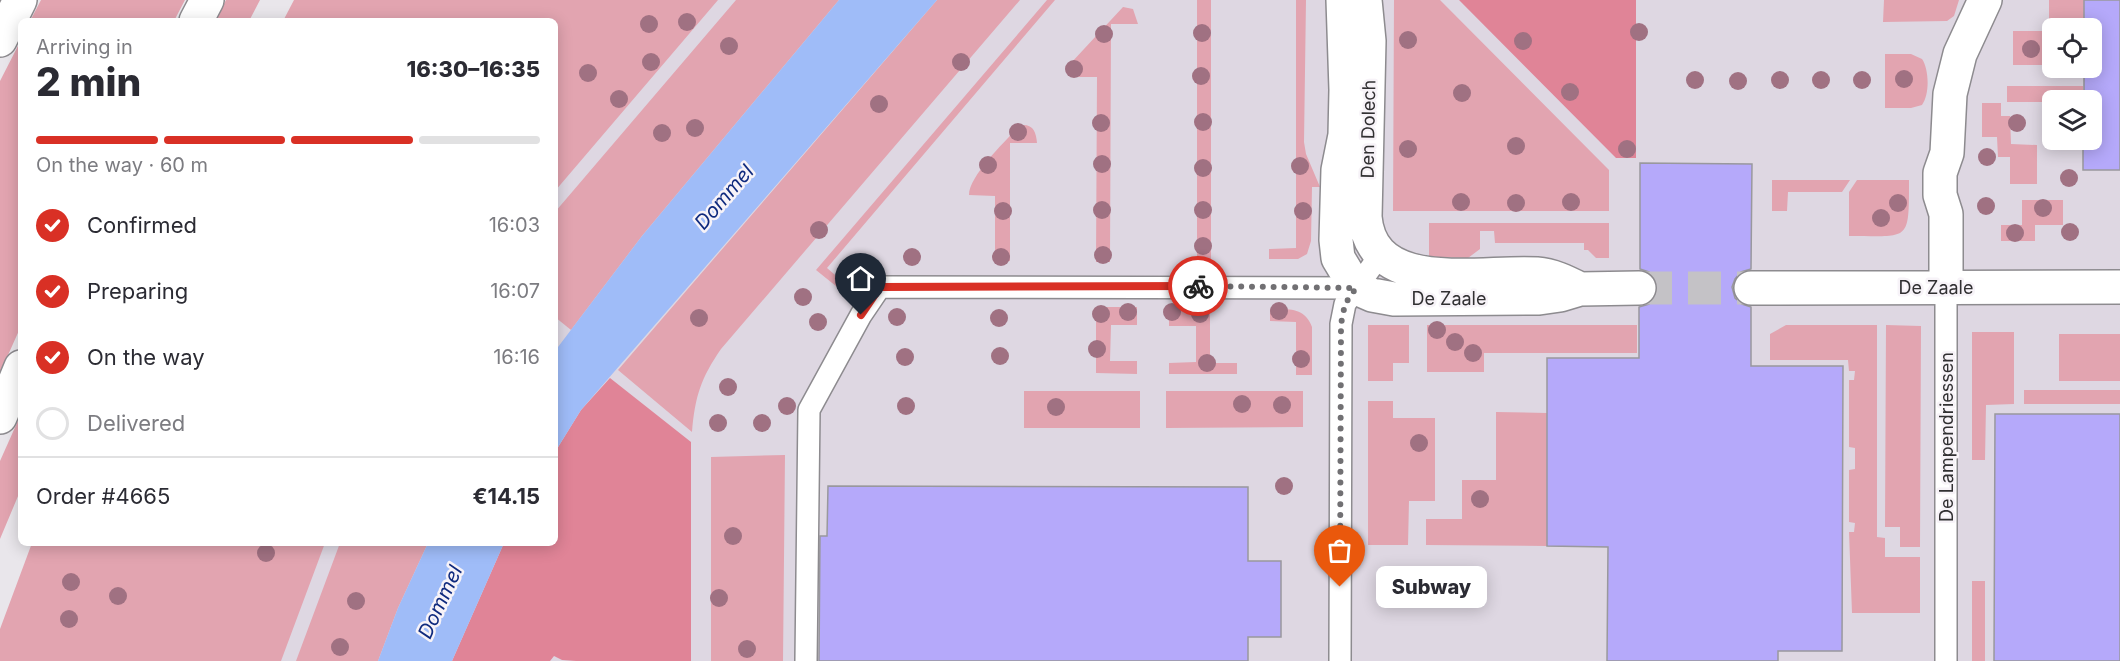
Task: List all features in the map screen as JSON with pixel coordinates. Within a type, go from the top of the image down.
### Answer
[{"type":"street","points":[[0,40],[20,0]]},
{"type":"street","points":[[198,18],[207,0]]},
{"type":"street","name":"Den Dolech","points":[[1326,0],[1329,134],[1338,170]]},
{"type":"street","name":"Den Dolech","points":[[1343,0],[1346,41],[1345,135],[1338,170],[1338,258],[1356,288]]},
{"type":"street","name":"Den Dolech","points":[[1365,0],[1369,41],[1365,217],[1368,234],[1380,255]]},
{"type":"street","name":"De Lampendriessen","points":[[1946,287],[1946,214],[1953,194],[1953,172],[1947,153],[1950,94],[1960,54],[1985,0]]},
{"type":"street","name":"De Zaale","points":[[1380,255],[1401,268],[1415,272],[1539,274],[1560,279],[1580,289]]},
{"type":"street","name":"De Zaale","points":[[1751,288],[2120,287]]},
{"type":"street","name":"De Zaale","points":[[1356,288],[1372,295],[1394,299],[1539,298],[1580,289],[1639,288]]},
{"type":"street","points":[[0,417],[18,374]]},
{"type":"lane","points":[[1340,661],[1341,324],[1345,304],[1380,255]]},
{"type":"lane","points":[[806,661],[809,410],[861,315],[880,287],[1356,288]]},
{"type":"lane","name":"De Lampendriessen","points":[[1946,287],[1946,661]]},
{"type":"shaded area","points":[[41,0],[185,0],[176,18],[32,18]]},
{"type":"shaded area","points":[[226,0],[260,0],[251,18],[217,18]]},
{"type":"shaded area","points":[[294,0],[718,0],[558,187],[558,18],[285,18]]},
{"type":"shaded area","points":[[342,0],[2120,0],[2120,661],[39,661],[67,546],[558,546],[558,18],[525,18]]},
{"type":"shaded area","points":[[736,0],[839,0],[642,236],[571,330],[558,319],[558,208]]},
{"type":"shaded area","points":[[937,0],[1020,0],[721,349],[708,369],[700,388],[692,432],[618,370]]},
{"type":"shaded area","points":[[1047,0],[1055,0],[827,268],[848,286],[842,291],[816,270]]},
{"type":"shaded area","points":[[1197,0],[1211,0],[1211,263],[1197,263]]},
{"type":"shaded area","points":[[1296,0],[1306,0],[1304,142],[1306,154],[1320,187],[1312,187],[1311,241],[1307,254],[1298,259],[1269,259],[1269,249],[1296,248]]},
{"type":"shaded area","points":[[1394,0],[1440,0],[1609,170],[1609,211],[1393,211]]},
{"type":"shaded area","points":[[1459,0],[1636,0],[1636,158],[1616,158]]},
{"type":"shaded area","points":[[1884,0],[1959,0],[1954,16],[1947,21],[1883,22]]},
{"type":"shaded area","points":[[2049,0],[2084,0],[2084,18],[2049,18]]},
{"type":"shaded area","points":[[1123,7],[1133,9],[1138,24],[1111,24],[1110,262],[1096,262],[1097,77],[1070,77],[1071,63]]},
{"type":"shaded area","points":[[2013,31],[2042,31],[2042,65],[2013,65]]},
{"type":"shaded area","points":[[18,46],[18,333],[0,373],[0,81]]},
{"type":"shaded area","points":[[1885,54],[1911,54],[1922,59],[1928,82],[1922,105],[1911,108],[1885,108]]},
{"type":"shaded area","points":[[2007,86],[2083,86],[2083,90],[2042,90],[2042,102],[2007,102]]},
{"type":"shaded area","points":[[1982,103],[2001,103],[2001,116],[2010,116],[2011,144],[2037,145],[2037,184],[2010,184],[2010,157],[1998,157],[1997,137],[1982,137]]},
{"type":"shaded area","points":[[1023,125],[1030,126],[1034,130],[1037,143],[1010,143],[1010,261],[995,262],[995,196],[969,195],[981,169],[1017,128]]},
{"type":"shaded area","points":[[1772,180],[1850,180],[1842,192],[1788,192],[1787,211],[1772,211]]},
{"type":"shaded area","points":[[1857,180],[1909,180],[1908,215],[1902,232],[1884,236],[1849,236],[1849,192]]},
{"type":"shaded area","points":[[2022,200],[2063,200],[2063,225],[2035,225],[2035,241],[2001,241],[2001,225],[2022,225]]},
{"type":"shaded area","points":[[1429,223],[1609,223],[1609,258],[1596,258],[1588,250],[1584,250],[1584,243],[1495,243],[1494,231],[1480,231],[1480,249],[1468,258],[1429,257]]},
{"type":"shaded area","points":[[1096,307],[1137,307],[1137,325],[1111,325],[1110,361],[1137,361],[1137,374],[1096,373]]},
{"type":"shaded area","points":[[1169,307],[1210,309],[1210,363],[1237,363],[1237,374],[1169,374],[1169,363],[1196,362],[1196,326],[1169,326]]},
{"type":"shaded area","points":[[1270,309],[1295,310],[1309,320],[1312,327],[1312,375],[1296,375],[1296,322],[1270,321]]},
{"type":"shaded area","points":[[1368,325],[1409,325],[1409,363],[1393,363],[1393,381],[1368,381]]},
{"type":"shaded area","points":[[1427,325],[1637,325],[1637,353],[1484,353],[1484,372],[1427,372]]},
{"type":"shaded area","points":[[1786,325],[1877,325],[1877,537],[1885,538],[1885,557],[1920,557],[1920,613],[1852,613],[1849,532],[1854,532],[1855,523],[1849,522],[1849,470],[1855,469],[1855,448],[1849,447],[1849,380],[1854,380],[1855,371],[1849,371],[1848,360],[1770,360],[1770,334]]},
{"type":"shaded area","points":[[1886,325],[1921,326],[1920,547],[1900,547],[1900,527],[1885,527]]},
{"type":"shaded area","points":[[1972,332],[2014,332],[2014,404],[1986,405],[1985,460],[1972,460]]},
{"type":"shaded area","points":[[2059,334],[2120,334],[2120,381],[2059,381]]},
{"type":"shaded area","points":[[610,378],[691,442],[691,661],[576,661],[562,660],[554,656],[550,661],[452,661],[503,546],[558,546],[558,447],[581,410]]},
{"type":"shaded area","points":[[2024,390],[2120,390],[2120,404],[2024,404]]},
{"type":"shaded area","points":[[1024,391],[1140,391],[1140,428],[1024,428]]},
{"type":"shaded area","points":[[1166,391],[1303,391],[1303,427],[1166,428]]},
{"type":"shaded area","points":[[1368,401],[1393,401],[1393,418],[1435,418],[1435,501],[1409,501],[1408,545],[1368,545]]},
{"type":"shaded area","points":[[1496,412],[1547,413],[1547,546],[1426,545],[1426,519],[1462,519],[1462,480],[1496,480]]},
{"type":"shaded area","points":[[18,421],[18,496],[0,539],[0,461]]},
{"type":"shaded area","points":[[785,455],[783,661],[711,661],[711,457]]},
{"type":"shaded area","points":[[31,546],[324,546],[281,661],[0,661],[0,629]]},
{"type":"shaded area","points":[[339,546],[427,546],[398,608],[378,661],[296,661]]},
{"type":"shaded area","points":[[1972,581],[1985,581],[1985,661],[1972,661]]},
{"type":"water","name":"Dommel","points":[[839,0],[937,0],[581,410],[558,447],[558,347],[642,236]]},
{"type":"water","name":"Dommel","points":[[427,546],[503,546],[452,661],[378,661],[398,608]]},
{"type":"building","points":[[2084,0],[2120,0],[2120,170],[2083,170],[2083,150],[2102,150],[2102,90],[2084,90],[2084,78],[2102,78],[2102,18],[2084,18]]},
{"type":"building","points":[[1640,163],[1752,164],[1751,269],[1741,272],[1732,287],[1735,298],[1751,307],[1751,366],[1843,366],[1842,651],[1778,651],[1778,661],[1607,661],[1608,547],[1547,546],[1547,358],[1639,358],[1639,307],[1649,304],[1656,297],[1658,288],[1655,278],[1649,272],[1640,269]]},
{"type":"building","points":[[1995,414],[2120,414],[2120,661],[1994,661]]},
{"type":"building","points":[[828,486],[1248,487],[1248,561],[1281,561],[1281,637],[1248,637],[1248,661],[819,661],[820,536],[827,536]]},
{"type":"tunnel","points":[[1639,288],[1751,288]]},
{"type":"way so far","points":[[1198,286],[1356,288],[1345,304],[1341,324],[1340,587]]},
{"type":"place","name":"Subway","points":[[1340,587]]},
{"type":"route","points":[[861,315],[880,287],[1198,286]]}]
